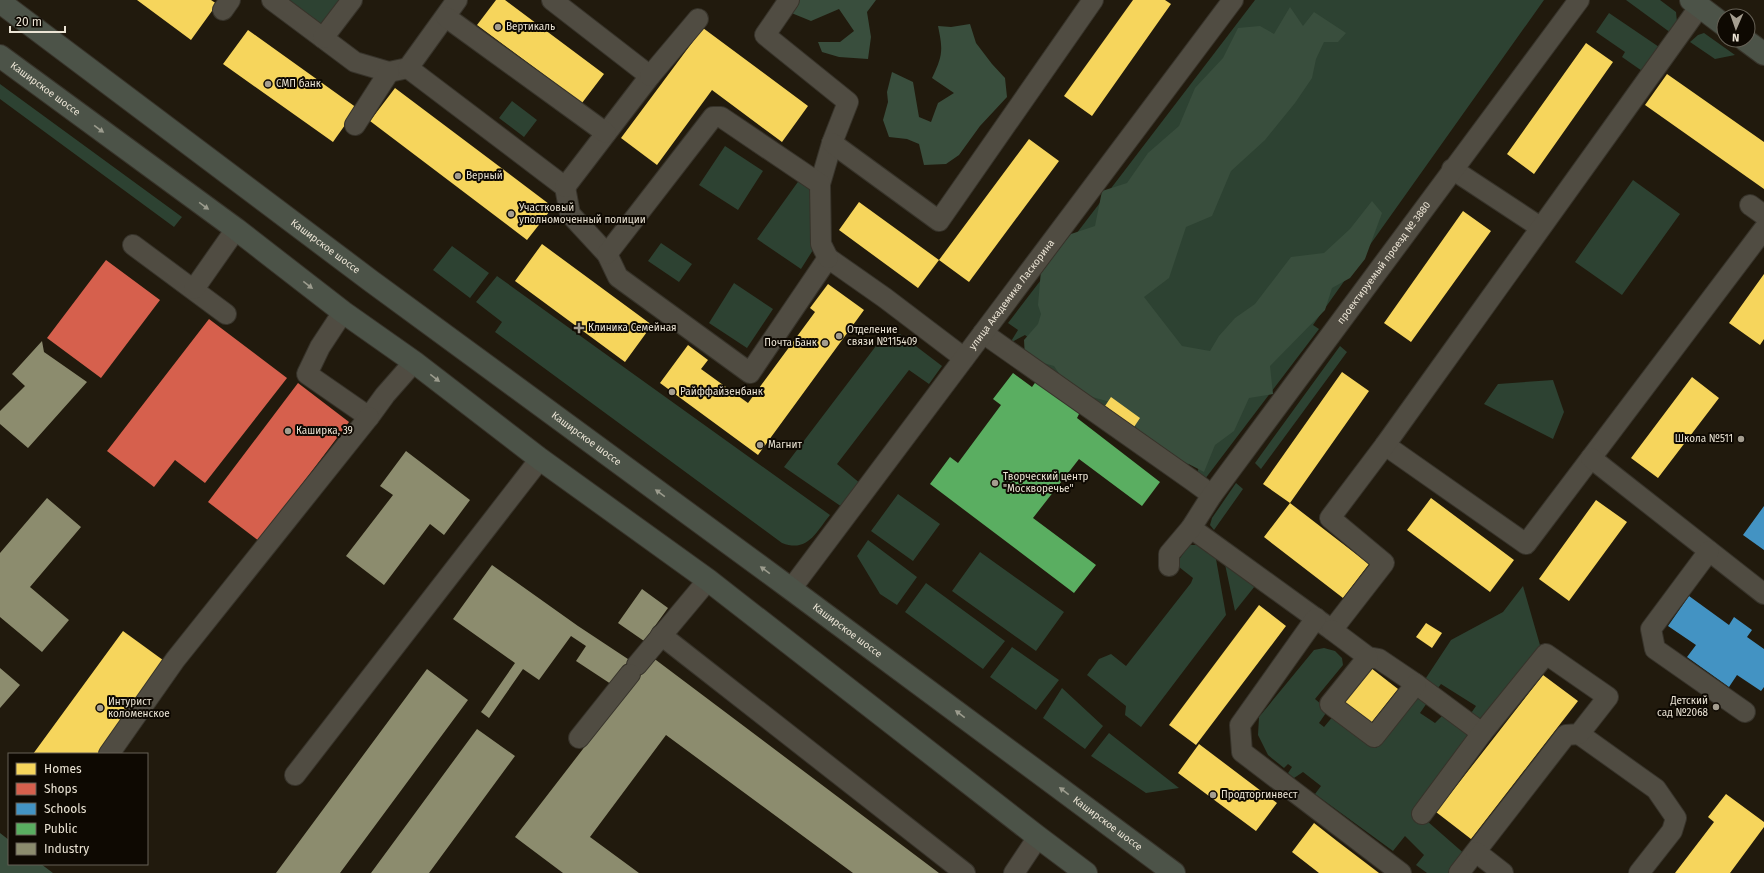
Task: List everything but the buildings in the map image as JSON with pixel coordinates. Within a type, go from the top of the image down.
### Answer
[{"type":"main road","points":[[1695,3],[1716,18]]},
{"type":"main road","name":"Каширское шоссе","points":[[5,7],[371,281],[791,589],[1174,873]]},
{"type":"main road","points":[[1756,48],[1764,54]]},
{"type":"main road","name":"Каширское шоссе","points":[[0,56],[236,229],[344,312],[414,362],[540,459],[708,580],[1086,873]]},
{"type":"street","points":[[272,0],[355,62],[389,72],[408,68],[457,0]]},
{"type":"street","points":[[323,38],[352,0]]},
{"type":"street","points":[[552,0],[650,76]]},
{"type":"street","points":[[789,0],[765,35],[848,102],[832,143],[820,184],[821,244],[828,258],[885,298],[964,358]]},
{"type":"street","points":[[832,143],[939,221],[1093,0]]},
{"type":"street","name":"улица Академика Ласкорина","points":[[791,589],[1233,0]]},
{"type":"street","name":"проектируемый проезд № 3880","points":[[1169,566],[1169,554],[1191,528],[1212,495],[1452,169],[1579,0]]},
{"type":"street","points":[[1332,630],[1384,563],[1330,518],[1386,445],[1540,227],[1695,3]]},
{"type":"street","points":[[446,17],[606,133]]},
{"type":"street","points":[[565,187],[650,76],[698,19]]},
{"type":"street","points":[[408,68],[565,187],[570,214],[607,254],[618,277],[750,373],[828,258]]},
{"type":"street","points":[[355,125],[389,72]]},
{"type":"street","points":[[607,254],[713,117],[721,117],[820,184]]},
{"type":"street","points":[[1452,169],[1540,227]]},
{"type":"street","points":[[194,289],[236,229]]},
{"type":"street","points":[[1386,445],[1526,544],[1764,229]]},
{"type":"street","points":[[133,245],[226,314]]},
{"type":"street","points":[[344,312],[320,347],[308,374],[369,417]]},
{"type":"street","points":[[983,334],[1212,495]]},
{"type":"street","points":[[110,753],[175,660],[385,395],[414,362]]},
{"type":"street","points":[[1591,458],[1764,594]]},
{"type":"street","points":[[295,775],[540,459]]},
{"type":"street","points":[[1191,528],[1368,657],[1379,659],[1416,684],[1482,733]]},
{"type":"street","points":[[1709,550],[1651,629],[1655,649],[1745,712]]},
{"type":"street","points":[[579,738],[661,635],[708,580]]},
{"type":"street","points":[[1316,618],[1240,725],[1242,752],[1401,873]]},
{"type":"street","points":[[661,635],[966,873]]},
{"type":"street","points":[[1422,814],[1482,733],[1546,654],[1608,697],[1580,734]]},
{"type":"street","points":[[1368,657],[1330,704],[1374,738],[1416,684]]},
{"type":"street","points":[[1459,873],[1566,735],[1580,734],[1656,789],[1676,818],[1672,831],[1639,873]]},
{"type":"street","points":[[1014,873],[1038,837]]},
{"type":"street","points":[[1476,852],[1503,873]]},
{"type":"green space","points":[[287,0],[338,0],[341,2],[322,27]]},
{"type":"green space","points":[[795,0],[876,0],[867,12],[871,37],[868,59],[839,57],[822,52],[818,42],[840,42],[854,31],[839,9],[811,21],[789,12]]},
{"type":"green space","points":[[1255,0],[1544,0],[1313,325],[1319,329],[1205,479],[1197,474],[1199,466],[1189,459],[1188,470],[1023,353],[1038,345],[1025,335],[1010,343],[1018,330],[1008,323]]},
{"type":"green space","points":[[1626,0],[1660,0],[1676,12],[1677,22],[1671,33]]},
{"type":"green space","points":[[1290,7],[1303,26],[1314,12],[1346,33],[1338,42],[1324,42],[1316,59],[1312,78],[1295,103],[1265,140],[1231,171],[1212,216],[1186,227],[1169,278],[1144,297],[1182,346],[1210,351],[1219,336],[1235,318],[1255,304],[1291,257],[1324,253],[1350,229],[1372,201],[1382,213],[1365,259],[1350,278],[1332,288],[1325,310],[1270,366],[1273,394],[1249,398],[1234,431],[1215,445],[1204,472],[1179,459],[1146,447],[1133,421],[1110,402],[1071,391],[1054,366],[1025,358],[1024,340],[1038,324],[1041,314],[1038,305],[1041,270],[1071,234],[1095,226],[1102,191],[1127,183],[1148,153],[1179,126],[1195,88],[1223,58],[1238,28],[1260,26],[1274,34]]},
{"type":"green space","points":[[1609,13],[1662,49],[1645,73],[1622,57],[1625,52],[1596,32]]},
{"type":"green space","points":[[970,24],[976,43],[1005,78],[1007,97],[980,126],[959,155],[946,164],[924,165],[919,144],[907,139],[889,137],[883,120],[888,102],[887,92],[892,72],[913,82],[919,117],[931,122],[938,103],[954,93],[932,78],[941,52],[941,41],[938,26],[951,27]]},
{"type":"green space","points":[[1704,33],[1716,42],[1716,48],[1725,48],[1735,55],[1715,59],[1690,42],[1698,35]]},
{"type":"green space","points":[[0,84],[182,217],[174,227],[0,99]]},
{"type":"green space","points":[[512,101],[537,120],[524,137],[499,118]]},
{"type":"green space","points":[[725,146],[763,171],[738,210],[699,185]]},
{"type":"green space","points":[[800,179],[813,189],[813,250],[801,269],[757,239]]},
{"type":"green space","points":[[1633,180],[1680,214],[1622,295],[1575,262]]},
{"type":"green space","points":[[661,243],[692,264],[679,282],[648,261]]},
{"type":"green space","points":[[452,246],[489,273],[470,298],[433,270]]},
{"type":"green space","points":[[497,276],[830,515],[816,534],[805,543],[798,545],[782,543],[495,332],[502,322],[476,302]]},
{"type":"green space","points":[[734,283],[773,309],[747,348],[709,323]]},
{"type":"green space","points":[[900,334],[942,366],[929,384],[909,370],[837,464],[861,484],[842,507],[784,467],[882,338],[890,344]]},
{"type":"green space","points":[[1340,346],[1347,352],[1261,469],[1255,463]]},
{"type":"green space","points":[[1553,380],[1564,412],[1553,439],[1484,404],[1498,384]]},
{"type":"green space","points":[[1236,483],[1243,489],[1214,530],[1210,525],[1212,518]]},
{"type":"green space","points":[[898,494],[940,524],[913,561],[871,531]]},
{"type":"green space","points":[[868,540],[917,577],[897,605],[880,594],[857,556]]},
{"type":"green space","points":[[1189,545],[1197,545],[1216,559],[1226,615],[1141,727],[1125,715],[1126,706],[1087,675],[1099,659],[1111,654],[1126,666],[1191,583],[1193,578],[1179,567],[1178,561]]},
{"type":"green space","points":[[980,552],[1064,612],[1036,651],[952,591]]},
{"type":"green space","points":[[1223,555],[1259,581],[1235,611]]},
{"type":"green space","points":[[926,583],[1005,641],[983,669],[905,612]]},
{"type":"green space","points":[[1523,586],[1542,652],[1484,726],[1469,716],[1476,706],[1441,684],[1434,693],[1422,684],[1451,640],[1503,612]]},
{"type":"green space","points":[[1012,647],[1059,680],[1036,710],[990,677]]},
{"type":"green space","points":[[1324,648],[1335,651],[1342,658],[1343,665],[1315,699],[1328,710],[1319,723],[1324,727],[1334,715],[1376,748],[1417,693],[1429,700],[1420,713],[1435,723],[1442,716],[1454,718],[1477,735],[1419,814],[1467,856],[1453,873],[1427,873],[1416,865],[1424,855],[1405,836],[1393,851],[1315,794],[1321,786],[1303,772],[1294,778],[1288,773],[1292,767],[1288,764],[1284,768],[1268,755],[1258,735],[1259,717],[1314,650]]},
{"type":"green space","points":[[1062,688],[1103,726],[1085,749],[1043,718]]},
{"type":"green space","points":[[1109,733],[1179,788],[1146,793],[1091,756]]},
{"type":"green space","points":[[0,833],[8,839],[8,865],[42,865],[53,873],[0,873]]},
{"type":"place","name":"Вертикаль","points":[[498,27]]},
{"type":"place","name":"СМП банк","points":[[268,84]]},
{"type":"place","name":"Верный","points":[[458,176]]},
{"type":"place","name":"Участковый уполномоченный полиции","points":[[511,214]]},
{"type":"place","name":"Клиника Семейная","points":[[579,328]]},
{"type":"place","name":"Отделение связи №115409","points":[[839,336]]},
{"type":"place","name":"Почта Банк","points":[[825,343]]},
{"type":"place","name":"Райффайзенбанк","points":[[672,392]]},
{"type":"place","name":"Каширка, 39","points":[[288,431]]},
{"type":"place","name":"Школа №511","points":[[1741,439]]},
{"type":"place","name":"Магнит","points":[[760,445]]},
{"type":"place","name":"Творческий центр \"Москворечье\"","points":[[995,483]]},
{"type":"place","name":"Детский сад №2068","points":[[1716,707]]},
{"type":"place","name":"Интурист коломенское","points":[[100,708]]},
{"type":"place","name":"Продторгинвест","points":[[1213,795]]}]
